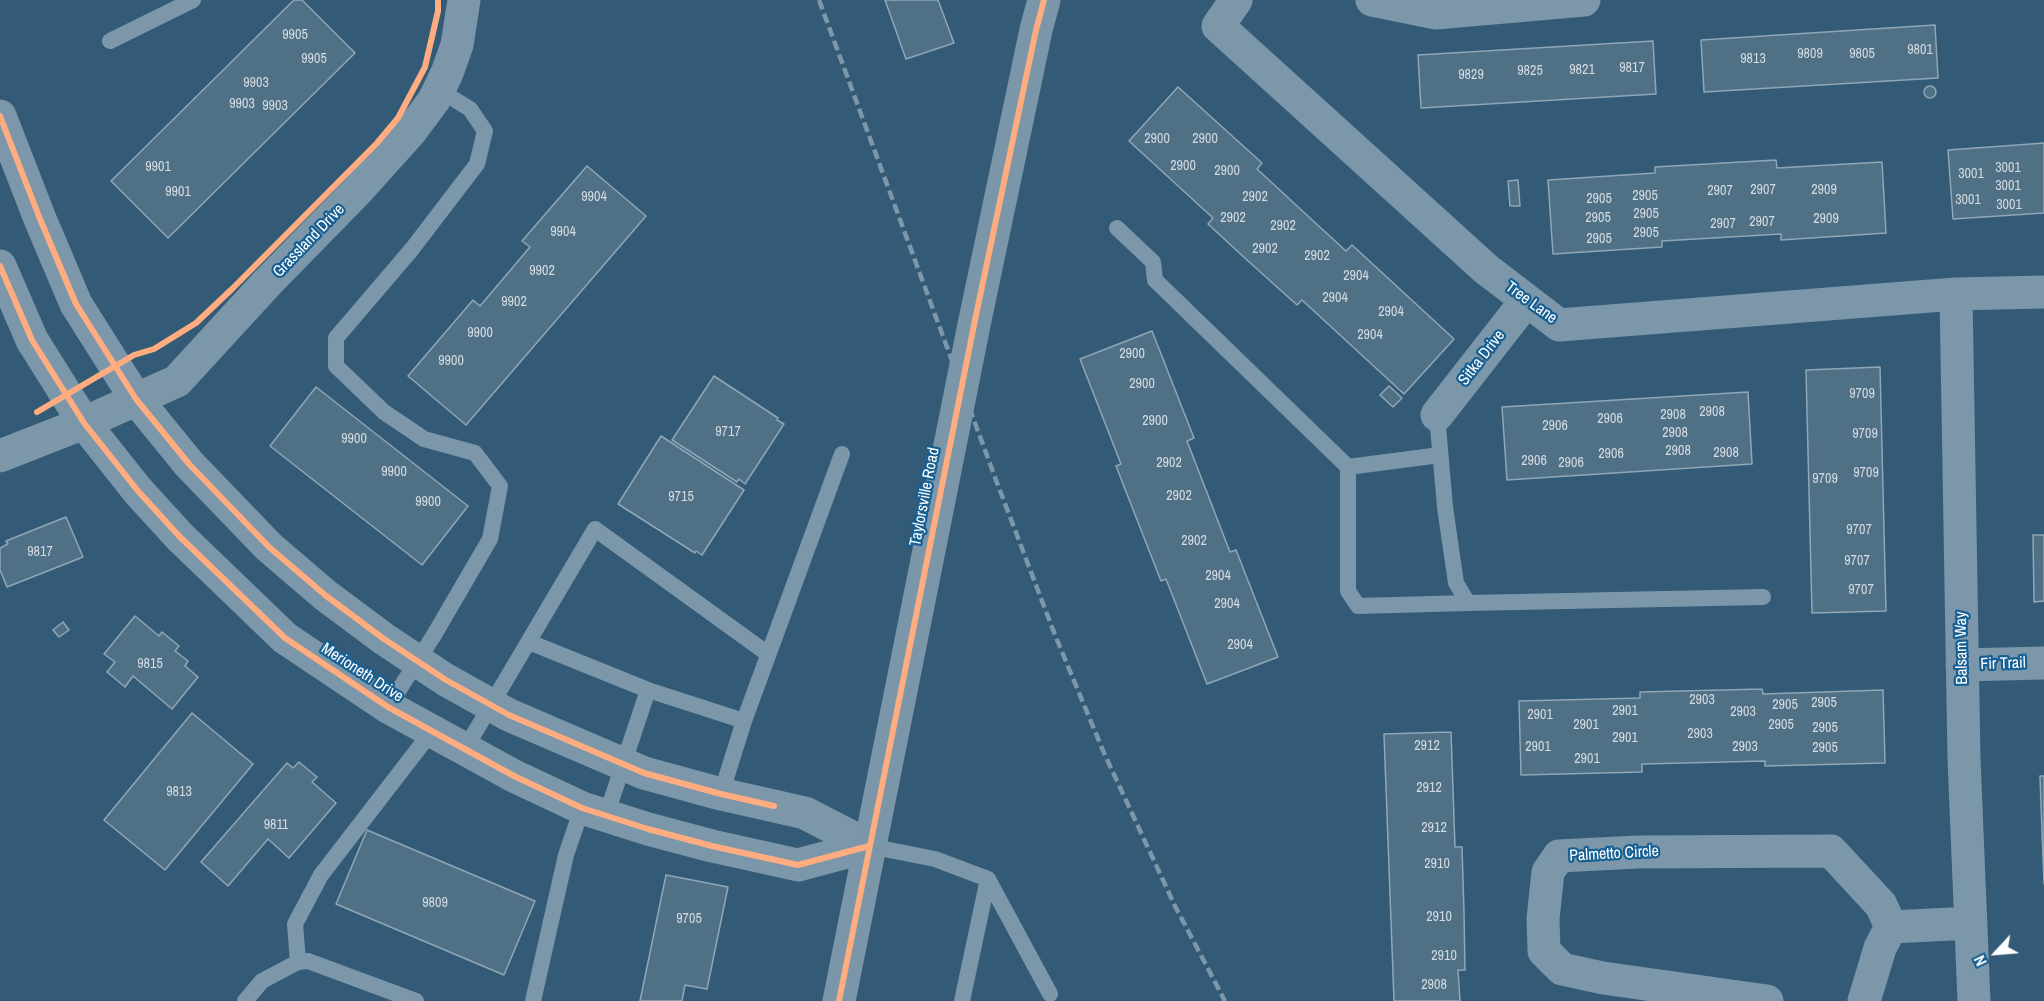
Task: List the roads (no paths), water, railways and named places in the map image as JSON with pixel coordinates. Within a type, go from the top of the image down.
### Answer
[{"type":"main road","name":"Taylorsville Road","points":[[838,1001],[977,308],[1044,0]]},
{"type":"street","name":"Grassland Drive","points":[[0,456],[84,423],[177,381],[267,283],[365,183],[411,131],[439,90],[457,45],[464,0]]},
{"type":"street","name":"Tree Lane","points":[[1236,0],[1218,26],[1486,269],[1559,325],[1956,294],[2044,292]]},
{"type":"street","points":[[1372,0],[1436,13],[1584,0]]},
{"type":"street","points":[[0,116],[76,304],[136,399],[189,464],[269,547],[325,595],[446,680],[520,720],[644,773],[721,794],[805,813],[869,846]]},
{"type":"street","name":"Merioneth Drive","points":[[0,266],[32,340],[84,423],[138,491],[285,638],[388,708],[514,776],[594,812],[711,846],[798,865],[869,846]]},
{"type":"street","name":"Balsam Way","points":[[1956,294],[1962,665],[1974,1001]]},
{"type":"street","name":"Sitka Drive","points":[[1437,415],[1526,301]]},
{"type":"street","name":"Fir Trail","points":[[1962,665],[2044,663]]},
{"type":"street","name":"Palmetto Circle","points":[[1767,1001],[1603,978],[1562,969],[1544,951],[1543,919],[1548,872],[1559,856],[1650,852],[1831,851],[1881,905],[1891,927]]},
{"type":"street","points":[[1864,1001],[1880,948],[1891,927],[1971,923]]},
{"type":"lane","points":[[110,41],[193,0]]},
{"type":"lane","points":[[388,708],[490,538],[500,486],[475,453],[424,439],[384,412],[336,366],[336,338],[412,249],[477,164],[485,131],[470,109],[439,90]]},
{"type":"lane","points":[[1117,228],[1153,262],[1155,280],[1348,467],[1348,591],[1358,606],[1763,597]]},
{"type":"lane","points":[[1437,415],[1456,583],[1468,603]]},
{"type":"lane","points":[[721,794],[744,721],[842,454]]},
{"type":"lane","points":[[1348,467],[1440,455]]},
{"type":"lane","points":[[465,749],[595,529],[768,654]]},
{"type":"lane","points":[[529,642],[648,690],[744,721]]},
{"type":"lane","points":[[533,1001],[566,855],[623,764],[648,690]]},
{"type":"lane","points":[[298,962],[295,924],[321,875],[432,731]]},
{"type":"lane","points":[[869,846],[935,859],[988,879],[1050,994]]},
{"type":"lane","points":[[962,1001],[988,879]]},
{"type":"lane","points":[[245,1001],[262,981],[298,962],[308,961],[416,1001]]},
{"type":"railway","points":[[819,0],[1055,635],[1104,753],[1175,906],[1225,1001]]}]
